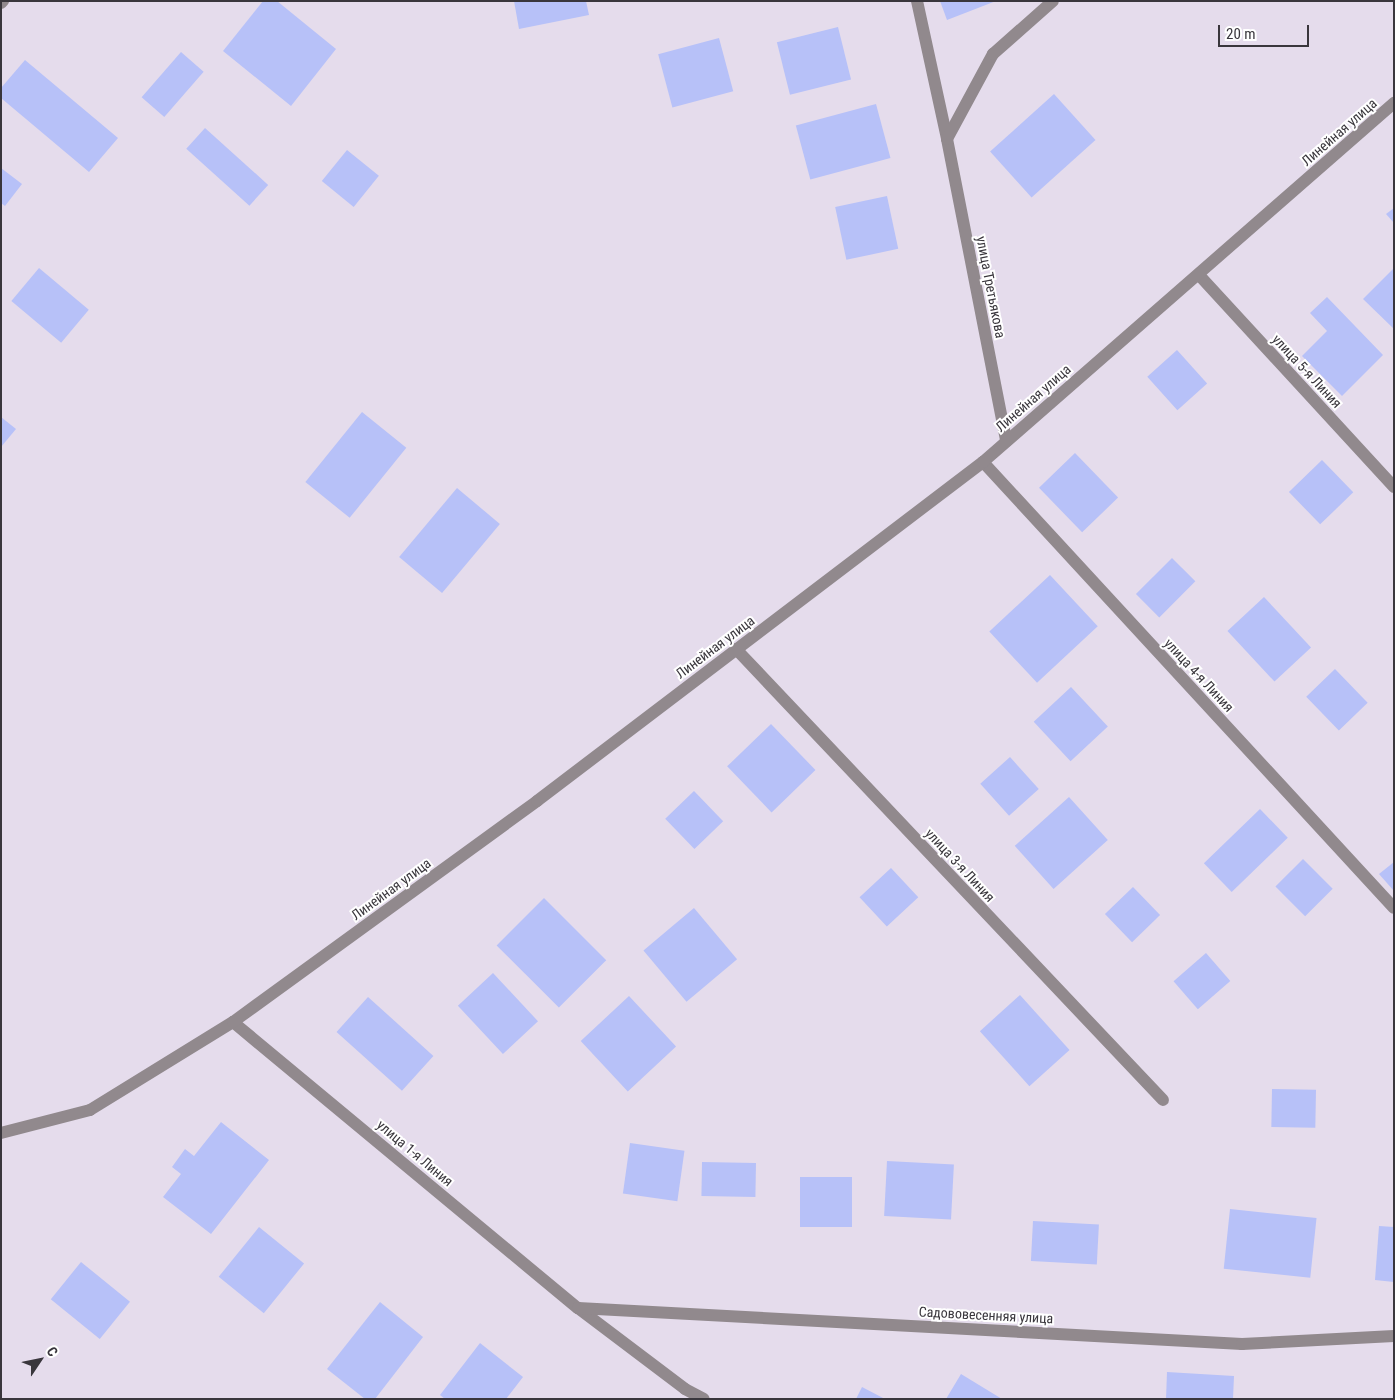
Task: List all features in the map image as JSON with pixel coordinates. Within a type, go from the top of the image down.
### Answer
[{"type":"street","name":"улица Третьякова","points":[[917,1],[947,139],[1006,441]]},
{"type":"street","points":[[947,139],[993,54],[1054,1]]},
{"type":"street","name":"Линейная улица","points":[[1,1132],[90,1110],[233,1022],[538,801],[983,462],[1394,103]]},
{"type":"street","name":"улица 5-я Линия","points":[[1199,275],[1394,487]]},
{"type":"street","name":"улица 4-я Линия","points":[[983,462],[1394,908]]},
{"type":"street","name":"улица 3-я Линия","points":[[736,649],[1163,1100]]},
{"type":"street","name":"улица 1-я Линия","points":[[233,1022],[578,1308],[685,1390],[704,1399]]},
{"type":"street","name":"Садововесенняя улица","points":[[578,1308],[1242,1344],[1394,1336]]},
{"type":"building","points":[[263,1],[277,1],[336,49],[291,106],[223,51]]},
{"type":"building","points":[[514,1],[586,1],[589,15],[519,29]]},
{"type":"building","points":[[940,1],[996,1],[947,20]]},
{"type":"building","points":[[838,27],[851,79],[790,95],[777,42]]},
{"type":"building","points":[[719,38],[733,91],[672,107],[658,54]]},
{"type":"building","points":[[181,52],[204,72],[164,117],[142,97]]},
{"type":"building","points":[[25,60],[118,138],[89,172],[1,98],[1,88]]},
{"type":"building","points":[[1054,94],[1095,140],[1032,198],[990,152]]},
{"type":"building","points":[[876,104],[890,158],[810,180],[796,125]]},
{"type":"building","points":[[205,128],[268,185],[249,206],[186,149]]},
{"type":"building","points":[[347,150],[379,176],[354,207],[322,181]]},
{"type":"building","points":[[1,168],[22,184],[5,206],[1,203]]},
{"type":"building","points":[[887,196],[898,249],[846,260],[835,207]]},
{"type":"building","points":[[1394,208],[1394,223],[1386,214]]},
{"type":"building","points":[[39,268],[89,310],[61,343],[11,301]]},
{"type":"building","points":[[1394,268],[1394,329],[1363,299]]},
{"type":"building","points":[[1327,297],[1383,355],[1342,396],[1302,356],[1327,331],[1310,313]]},
{"type":"building","points":[[1177,350],[1207,383],[1177,410],[1147,377]]},
{"type":"building","points":[[362,412],[406,448],[350,518],[305,482]]},
{"type":"building","points":[[1,417],[16,429],[1,447]]},
{"type":"building","points":[[1075,453],[1118,498],[1082,532],[1039,488]]},
{"type":"building","points":[[1322,460],[1353,492],[1320,524],[1289,492]]},
{"type":"building","points":[[457,488],[500,524],[442,593],[399,557]]},
{"type":"building","points":[[1172,558],[1195,581],[1159,617],[1136,594]]},
{"type":"building","points":[[1050,575],[1098,626],[1037,683],[989,632]]},
{"type":"building","points":[[1264,597],[1311,647],[1274,682],[1227,631]]},
{"type":"building","points":[[1335,669],[1368,703],[1339,731],[1306,697]]},
{"type":"building","points":[[1071,687],[1108,726],[1071,761],[1034,722]]},
{"type":"building","points":[[771,724],[815,770],[772,812],[727,766]]},
{"type":"building","points":[[1010,757],[1039,789],[1009,816],[980,784]]},
{"type":"building","points":[[694,791],[723,821],[694,849],[665,819]]},
{"type":"building","points":[[1069,797],[1108,840],[1054,889],[1015,846]]},
{"type":"building","points":[[1260,809],[1288,838],[1232,892],[1204,863]]},
{"type":"building","points":[[1303,859],[1333,889],[1305,916],[1275,887]]},
{"type":"building","points":[[1394,862],[1394,891],[1379,874]]},
{"type":"building","points":[[891,868],[918,897],[887,927],[860,897]]},
{"type":"building","points":[[1133,887],[1160,915],[1132,942],[1105,914]]},
{"type":"building","points":[[544,898],[606,960],[559,1008],[497,945]]},
{"type":"building","points":[[694,908],[737,959],[687,1002],[643,950]]},
{"type":"building","points":[[1206,953],[1230,981],[1198,1009],[1174,981]]},
{"type":"building","points":[[493,973],[538,1021],[503,1054],[458,1006]]},
{"type":"building","points":[[1020,995],[1070,1050],[1029,1086],[980,1031]]},
{"type":"building","points":[[629,996],[676,1046],[628,1091],[581,1041]]},
{"type":"building","points":[[368,997],[433,1056],[402,1091],[337,1032]]},
{"type":"building","points":[[1272,1089],[1316,1090],[1315,1128],[1271,1127]]},
{"type":"building","points":[[221,1122],[269,1160],[211,1234],[163,1197],[181,1174],[172,1167],[185,1149],[194,1156]]},
{"type":"building","points":[[630,1143],[684,1151],[677,1201],[623,1194]]},
{"type":"building","points":[[887,1161],[954,1165],[951,1219],[884,1216]]},
{"type":"building","points":[[702,1162],[756,1163],[755,1197],[701,1196]]},
{"type":"building","points":[[800,1177],[852,1177],[852,1227],[800,1227]]},
{"type":"building","points":[[1230,1209],[1317,1218],[1310,1278],[1224,1269]]},
{"type":"building","points":[[1033,1221],[1099,1224],[1097,1264],[1031,1261]]},
{"type":"building","points":[[1379,1226],[1394,1227],[1394,1282],[1375,1280]]},
{"type":"building","points":[[259,1227],[304,1264],[264,1313],[219,1277]]},
{"type":"building","points":[[81,1262],[130,1302],[100,1339],[51,1299]]},
{"type":"building","points":[[380,1302],[423,1337],[375,1399],[365,1399],[327,1369]]},
{"type":"building","points":[[480,1343],[523,1377],[506,1399],[445,1399],[440,1395]]},
{"type":"building","points":[[1167,1372],[1234,1376],[1233,1399],[1166,1399]]},
{"type":"building","points":[[961,1374],[1002,1399],[946,1399]]},
{"type":"building","points":[[862,1387],[885,1399],[856,1399]]}]
